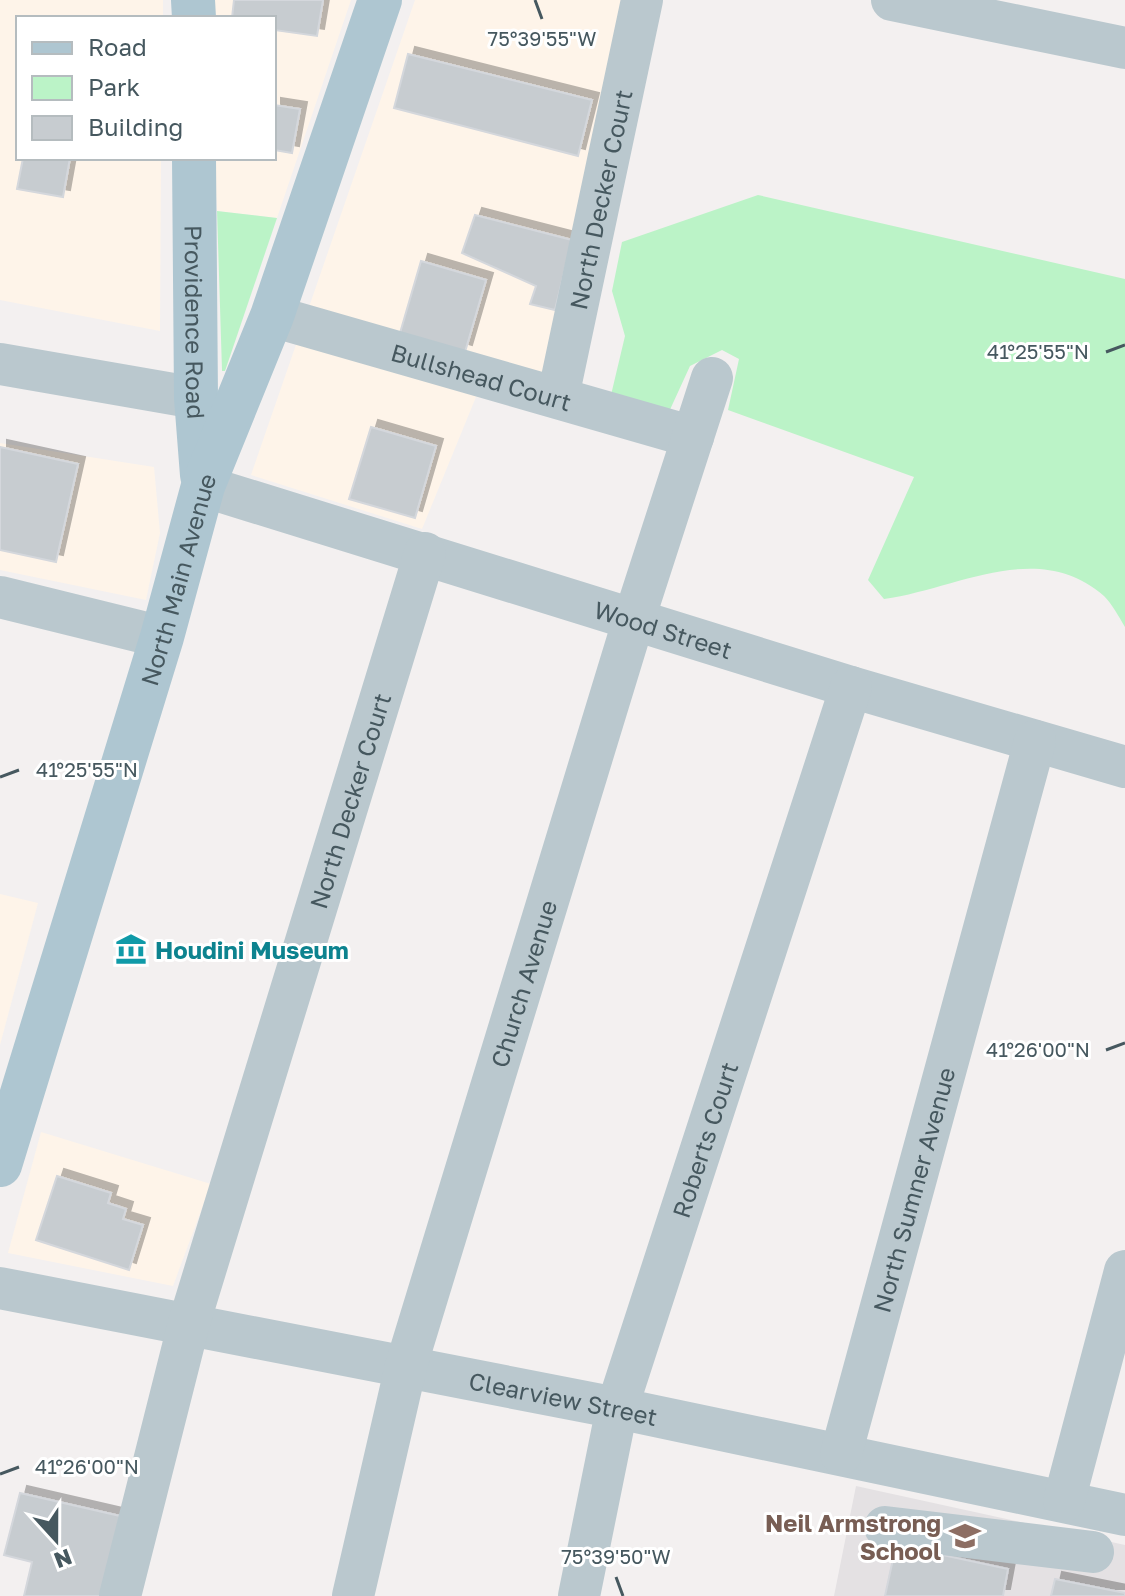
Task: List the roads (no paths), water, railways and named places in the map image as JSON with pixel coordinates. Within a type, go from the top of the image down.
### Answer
[{"type":"main road","name":"North Main Avenue","points":[[0,1165],[6,1122],[162,637],[203,486],[272,316],[380,0]]},
{"type":"main road","name":"Providence Road","points":[[194,160],[196,398],[203,486]]},
{"type":"street","name":"North Decker Court","points":[[558,397],[642,0]]},
{"type":"street","points":[[892,0],[1125,48]]},
{"type":"street","name":"Bullshead Court","points":[[272,316],[693,437]]},
{"type":"street","points":[[0,364],[196,398]]},
{"type":"street","name":"Church Avenue","points":[[353,1596],[406,1366],[634,619],[712,378]]},
{"type":"street","name":"Wood Street","points":[[203,486],[851,687],[1125,767]]},
{"type":"street","name":"North Decker Court","points":[[120,1596],[189,1323],[425,553]]},
{"type":"street","points":[[0,597],[162,637]]},
{"type":"street","name":"Roberts Court","points":[[579,1596],[617,1408],[851,687]]},
{"type":"street","name":"North Sumner Avenue","points":[[841,1454],[1035,741]]},
{"type":"street","points":[[1064,1501],[1125,1271]]},
{"type":"street","name":"Clearview Street","points":[[0,1288],[617,1408],[1125,1515]]},
{"type":"street","points":[[885,1527],[1093,1552]]},
{"type":"place","name":"Houdini Museum","points":[[131,949]]},
{"type":"place","name":"Neil Armstrong School","points":[[965,1536]]}]
